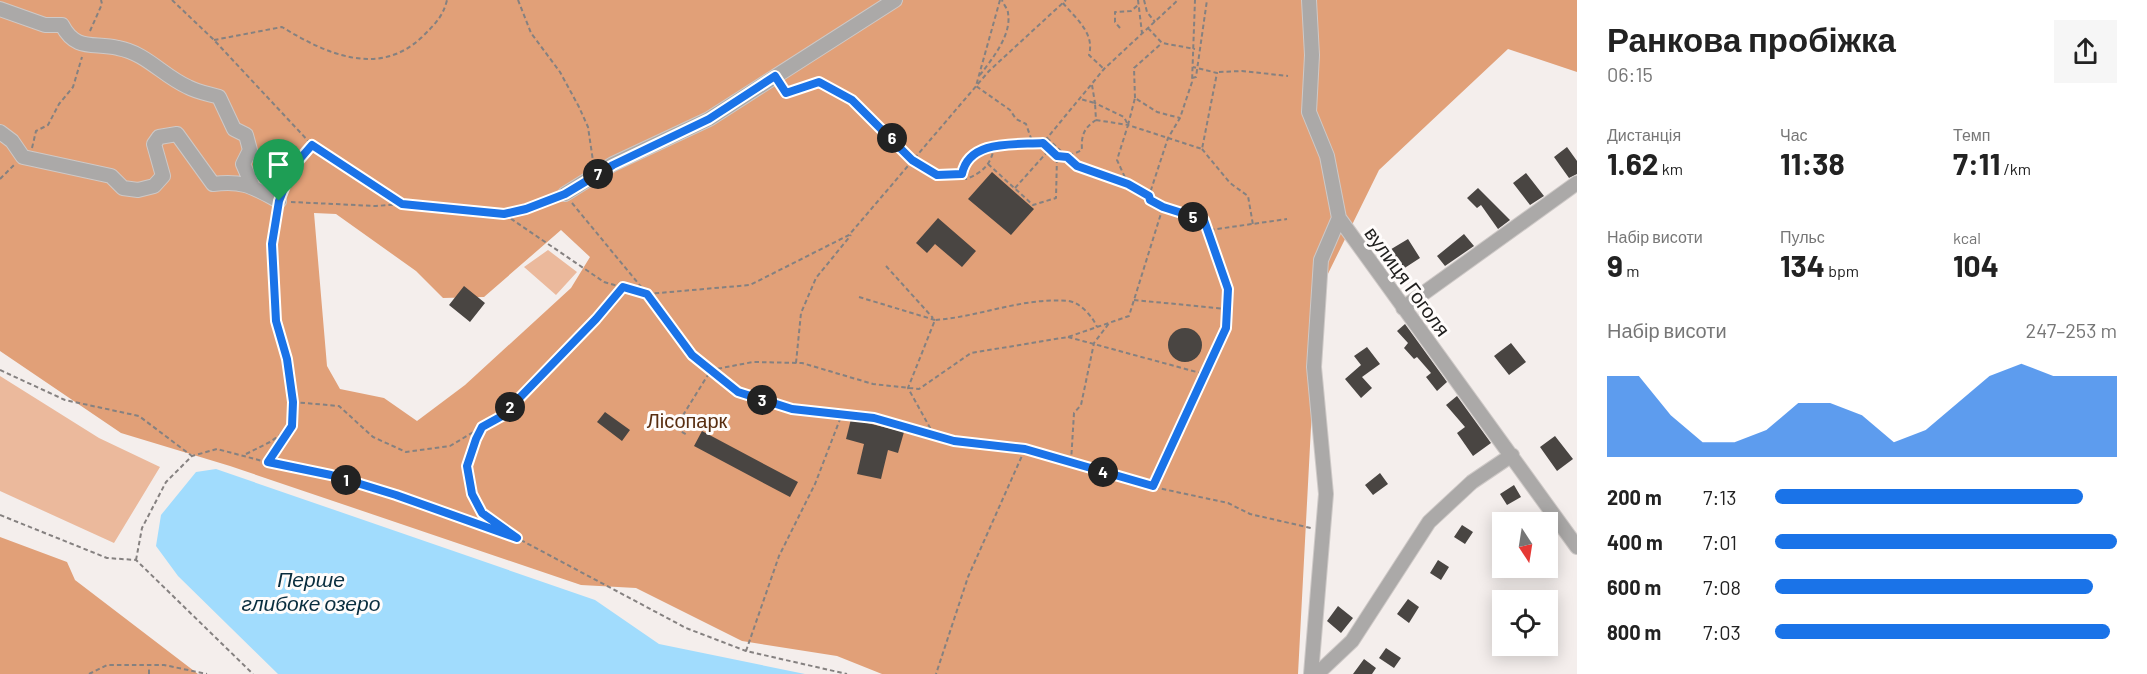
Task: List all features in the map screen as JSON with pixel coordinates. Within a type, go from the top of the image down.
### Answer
[{"type":"street","points":[[565,194],[594,176],[709,119],[895,0]]},
{"type":"street","name":"вулиця Гоголя","points":[[1309,0],[1312,55],[1309,112],[1327,156],[1339,218],[1577,547]]},
{"type":"street","points":[[0,9],[45,25],[62,25],[68,36],[85,46],[118,47],[144,57],[187,87],[219,97],[234,129],[246,135],[250,150],[243,164],[253,187]]},
{"type":"street","points":[[0,132],[12,141],[23,158],[111,176],[123,188],[138,190],[154,186],[163,176],[154,144],[159,137],[177,134],[213,184],[235,181],[253,187],[279,201]]},
{"type":"street","points":[[1403,308],[1577,183]]},
{"type":"street","points":[[1311,674],[1321,530],[1326,494],[1314,367],[1321,260],[1339,218]]},
{"type":"street","points":[[1317,674],[1352,641],[1429,522],[1473,482],[1512,455]]},
{"type":"path","points":[[0,179],[33,146],[36,131],[48,125],[59,104],[73,87],[85,46],[102,4],[101,0]]},
{"type":"path","points":[[172,0],[214,40],[312,145],[402,204]]},
{"type":"path","points":[[214,40],[282,27],[314,47],[349,57],[381,60],[414,45],[443,16],[447,0]]},
{"type":"path","points":[[518,0],[531,33],[560,72],[588,127],[594,176]]},
{"type":"path","points":[[976,86],[1001,0]]},
{"type":"path","points":[[978,78],[996,53],[1005,31],[1008,13],[1001,0]]},
{"type":"path","points":[[504,214],[603,282],[647,294],[750,285],[849,235],[976,86],[1066,0]]},
{"type":"path","points":[[1138,0],[1142,34]]},
{"type":"path","points":[[1144,0],[1147,12],[1155,22]]},
{"type":"path","points":[[962,174],[964,165],[974,153],[994,146],[1043,143],[1104,69],[1178,0]]},
{"type":"path","points":[[1195,0],[1197,49]]},
{"type":"path","points":[[1149,196],[1168,138],[1180,118],[1192,78],[1207,0]]},
{"type":"path","points":[[1063,3],[1089,34],[1092,45],[1089,55],[1104,69]]},
{"type":"path","points":[[1120,28],[1115,22],[1115,12],[1131,11],[1138,5]]},
{"type":"path","points":[[1195,24],[1202,25]]},
{"type":"path","points":[[1148,28],[1162,43],[1197,49]]},
{"type":"path","points":[[1128,184],[1118,160],[1135,98],[1134,68],[1162,43]]},
{"type":"path","points":[[1195,67],[1217,73],[1242,71],[1288,76]]},
{"type":"path","points":[[1202,150],[1217,73]]},
{"type":"path","points":[[775,76],[786,93],[819,82],[852,100],[912,160],[937,175],[962,174]]},
{"type":"path","points":[[1092,85],[1096,120]]},
{"type":"path","points":[[976,86],[1010,110],[1016,119],[1026,124],[1033,144]]},
{"type":"path","points":[[1135,98],[1157,112],[1180,118]]},
{"type":"path","points":[[1080,99],[1095,103],[1124,117],[1128,125]]},
{"type":"path","points":[[1043,143],[1057,156],[1067,157],[1082,150],[1081,138],[1087,126],[1096,120],[1128,125],[1202,150],[1230,183],[1248,196],[1253,225]]},
{"type":"path","points":[[1047,138],[1077,166],[1128,184],[1163,207],[1204,220],[1228,289],[1226,328],[1153,486]]},
{"type":"path","points":[[268,462],[292,426],[293,402],[287,359],[276,321],[272,244],[279,201],[292,168],[312,145]]},
{"type":"path","points":[[962,174],[966,179],[988,164],[993,158],[994,146]]},
{"type":"path","points":[[1014,188],[1050,150]]},
{"type":"path","points":[[988,164],[1033,205],[1056,198],[1057,156]]},
{"type":"path","points":[[279,201],[376,206],[402,204],[504,214],[526,209],[565,194],[647,294],[692,355],[738,392],[792,409],[874,418],[954,441],[1025,449],[1153,486],[1228,503],[1250,514],[1321,530]]},
{"type":"path","points":[[675,428],[711,370],[753,362],[796,363],[873,384],[919,389],[971,353],[1068,337],[1129,316],[1163,207]]},
{"type":"path","points":[[1209,231],[1287,219]]},
{"type":"path","points":[[796,363],[801,313],[816,278],[838,254],[860,221]]},
{"type":"path","points":[[886,266],[935,320]]},
{"type":"path","points":[[293,402],[339,406],[373,437],[406,452],[450,446],[502,416],[596,319],[623,287]]},
{"type":"path","points":[[859,297],[935,320],[1021,304],[1071,301],[1092,315],[1097,327]]},
{"type":"path","points":[[1134,300],[1227,309]]},
{"type":"path","points":[[908,388],[935,320]]},
{"type":"path","points":[[1071,463],[1074,413],[1081,405],[1094,343],[1110,322]]},
{"type":"path","points":[[1068,337],[1205,374]]},
{"type":"path","points":[[0,370],[65,400],[139,416],[192,456]]},
{"type":"path","points":[[908,388],[935,436]]},
{"type":"path","points":[[650,412],[687,435]]},
{"type":"path","points":[[746,651],[778,556],[815,484],[842,414]]},
{"type":"path","points":[[244,454],[270,442],[292,426]]},
{"type":"path","points":[[482,427],[467,466],[472,494],[482,513],[517,538],[672,621],[746,651],[827,667],[847,674]]},
{"type":"path","points":[[136,560],[142,528],[165,482],[192,456],[216,449],[331,475],[517,538]]},
{"type":"path","points":[[936,674],[968,577],[1025,449]]},
{"type":"path","points":[[0,515],[107,558],[136,560],[253,674]]},
{"type":"path","points":[[89,674],[107,665],[164,665],[207,674]]},
{"type":"path","points":[[148,674],[149,669]]},
{"type":"shaded area","points":[[548,250],[577,272],[556,295],[524,267]]},
{"type":"shaded area","points":[[0,376],[99,438],[160,467],[114,543],[0,491]]},
{"type":"green space","name":"Лісопарк","points":[[0,0],[1577,0],[1577,72],[1508,49],[1379,170],[1318,294],[1298,674],[882,674],[837,656],[742,641],[636,588],[581,585],[230,466],[121,433],[0,351]],"holes":[[[314,213],[336,214],[416,271],[443,298],[484,297],[561,230],[590,257],[571,288],[465,385],[417,421],[384,398],[340,389],[327,366]]]},
{"type":"green space","points":[[0,537],[67,562],[75,580],[198,674],[0,674]]},
{"type":"water","name":"Перше глибоке озеро","points":[[216,469],[595,600],[659,644],[805,674],[278,674],[178,576],[156,546],[161,515],[196,472]]},
{"type":"building","points":[[1567,147],[1577,161],[1577,174],[1569,178],[1554,157]]},
{"type":"building","points":[[992,172],[1034,209],[1011,235],[968,199]]},
{"type":"building","points":[[1526,173],[1544,196],[1530,205],[1513,183]]},
{"type":"building","points":[[1478,188],[1510,220],[1498,229],[1481,205],[1477,208],[1467,198]]},
{"type":"building","points":[[938,218],[976,251],[962,267],[935,244],[927,253],[916,243]]},
{"type":"building","points":[[1464,234],[1474,246],[1445,266],[1437,256]]},
{"type":"building","points":[[1408,239],[1420,258],[1400,271],[1388,251]]},
{"type":"building","points":[[464,286],[485,303],[470,322],[449,305]]},
{"type":"building","points":[[1405,324],[1447,382],[1437,391],[1426,377],[1431,373],[1417,357],[1414,359],[1404,348],[1408,343],[1397,331]]},
{"type":"building","points":[[1185,328],[1197,333],[1202,345],[1197,357],[1185,362],[1173,357],[1168,345],[1173,333]]},
{"type":"building","points":[[1511,343],[1526,362],[1509,375],[1494,356]]},
{"type":"building","points":[[1367,347],[1380,364],[1362,377],[1372,388],[1361,398],[1345,379],[1361,365],[1354,356]]},
{"type":"building","points":[[1457,396],[1491,443],[1473,456],[1457,433],[1465,427],[1446,405]]},
{"type":"building","points":[[605,412],[630,430],[622,441],[597,422]]},
{"type":"building","points":[[851,419],[904,432],[898,453],[888,450],[881,479],[857,474],[864,444],[846,439]]},
{"type":"building","points":[[702,431],[798,482],[790,497],[694,446]]},
{"type":"building","points":[[1555,436],[1573,459],[1557,471],[1540,447]]},
{"type":"building","points":[[1380,473],[1388,484],[1373,495],[1365,485]]},
{"type":"building","points":[[1514,485],[1521,497],[1507,505],[1500,494]]},
{"type":"building","points":[[1462,525],[1473,532],[1465,544],[1454,537]]},
{"type":"building","points":[[1438,560],[1449,567],[1441,580],[1430,573]]},
{"type":"building","points":[[1408,599],[1419,607],[1409,623],[1397,614]]},
{"type":"building","points":[[1338,606],[1353,618],[1341,633],[1327,621]]},
{"type":"building","points":[[1386,648],[1401,658],[1394,668],[1379,658]]},
{"type":"building","points":[[1364,659],[1376,668],[1372,674],[1353,674]]},
{"type":"route","points":[[775,76],[786,93],[819,82],[852,100],[912,160],[937,175],[962,174],[964,165],[974,153],[988,147],[1043,143],[1057,156],[1067,157],[1077,166],[1128,184],[1163,207],[1204,220],[1228,289],[1226,328],[1153,486],[1025,449],[954,441],[874,418],[792,409],[738,392],[692,355],[647,294],[623,287],[596,319],[564,349],[502,416],[482,427],[476,439],[467,466],[472,494],[482,513],[517,538],[476,522],[331,475],[293,469],[268,462],[292,426],[293,402],[287,359],[276,321],[272,244],[279,201],[292,168],[312,145],[402,204],[504,214],[526,209],[565,194],[613,165],[709,119],[775,76]]}]
